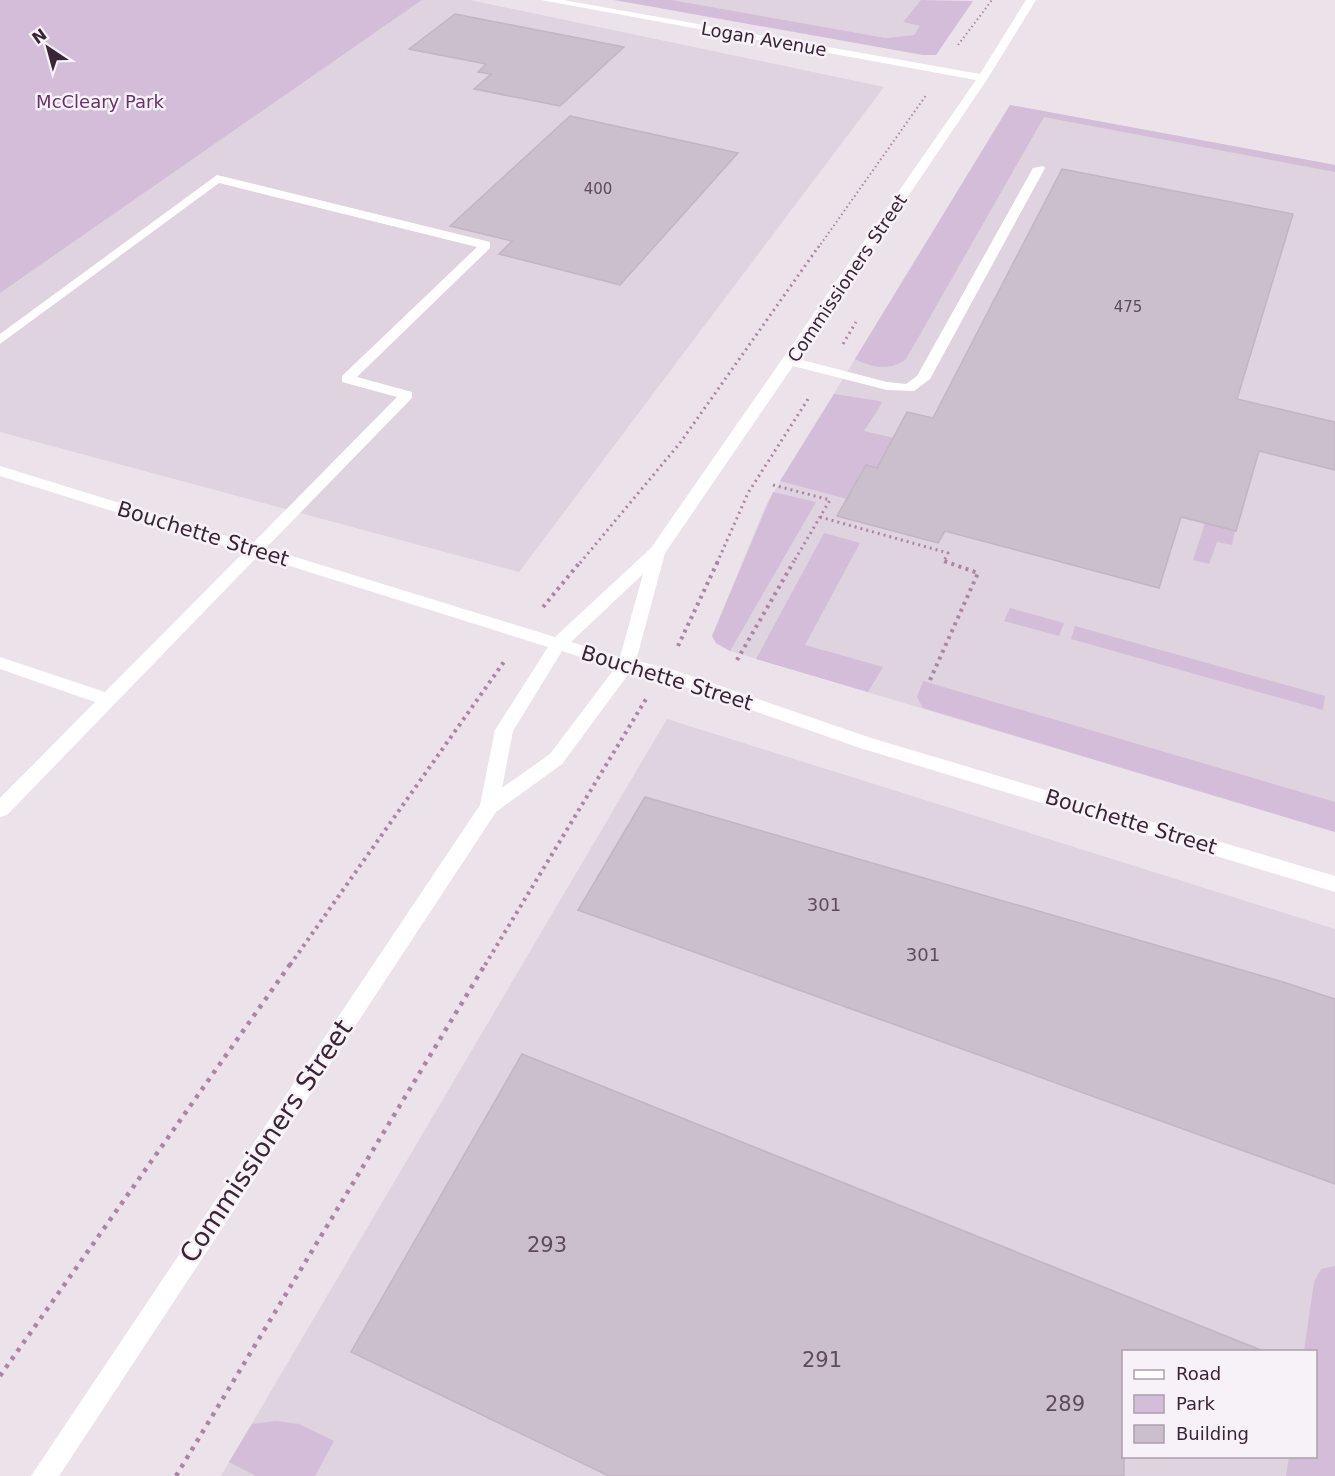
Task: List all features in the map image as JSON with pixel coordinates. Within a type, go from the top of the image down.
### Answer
[{"type":"street","name":"Logan Avenue","points":[[546,0],[577,3],[983,78]]},
{"type":"street","name":"Commissioners Street","points":[[489,807],[504,730],[558,644],[657,552],[983,78],[1029,0]]},
{"type":"street","points":[[790,361],[887,386],[909,387],[923,379],[1039,168]]},
{"type":"street","points":[[0,340],[217,179],[486,245],[347,378],[407,395],[0,810]]},
{"type":"street","name":"Bouchette Street","points":[[0,471],[626,665],[662,672],[866,743],[1335,884]]},
{"type":"street","name":"Commissioners Street","points":[[44,1476],[489,807],[556,759],[626,665],[657,552]]},
{"type":"street","points":[[0,663],[109,700]]},
{"type":"path","points":[[737,660],[830,500],[773,485]]},
{"type":"path","points":[[820,517],[948,553],[943,563],[978,573],[930,680]]},
{"type":"shaded area","points":[[422,0],[470,0],[884,87],[519,572],[0,432],[0,293]]},
{"type":"shaded area","points":[[672,0],[921,0],[903,22],[921,26],[914,35],[886,38]]},
{"type":"shaded area","points":[[1010,105],[1335,165],[1335,832],[730,651],[716,643],[712,636],[766,505]]},
{"type":"shaded area","points":[[667,719],[1335,929],[1335,1476],[221,1476]]},
{"type":"green space","name":"McCleary Park","points":[[0,0],[422,0],[0,293]]},
{"type":"green space","points":[[614,0],[672,0],[886,38],[914,35],[920,26],[903,22],[921,0],[973,1],[936,55],[923,55]]},
{"type":"green space","points":[[1010,105],[1335,165],[1335,172],[1044,117],[906,359],[888,367],[881,367],[855,359]]},
{"type":"green space","points":[[834,394],[882,403],[864,431],[894,438],[877,468],[866,465],[847,499],[780,481]]},
{"type":"green space","points":[[773,492],[816,502],[730,651],[716,643],[712,636]]},
{"type":"green space","points":[[1205,523],[1235,531],[1232,545],[1217,542],[1209,564],[1193,560]]},
{"type":"green space","points":[[824,533],[860,543],[805,645],[883,667],[868,692],[756,659]]},
{"type":"green space","points":[[1010,608],[1064,623],[1059,636],[1004,621]]},
{"type":"green space","points":[[1075,626],[1325,696],[1323,710],[1071,639]]},
{"type":"green space","points":[[923,681],[1335,802],[1335,832],[923,708],[917,697]]},
{"type":"green space","points":[[1335,1266],[1335,1476],[1286,1476],[1289,1458],[1317,1458],[1317,1350],[1304,1350],[1314,1282],[1321,1269]]},
{"type":"green space","points":[[275,1421],[299,1424],[334,1441],[315,1476],[256,1476],[229,1462],[252,1424]]},
{"type":"building","points":[[455,14],[624,47],[560,106],[474,89],[491,74],[478,72],[486,64],[409,49]]},
{"type":"building","points":[[570,116],[738,153],[620,285],[499,254],[512,241],[450,226]]},
{"type":"building","points":[[1062,169],[1293,214],[1237,399],[1335,422],[1335,470],[1259,451],[1236,531],[1181,517],[1159,588],[945,531],[938,543],[837,516],[866,465],[877,468],[907,412],[933,418]]},
{"type":"building","points":[[645,797],[1335,999],[1335,1184],[578,910]]},
{"type":"building","points":[[522,1054],[1261,1350],[1122,1350],[1124,1476],[609,1476],[351,1352]]}]
